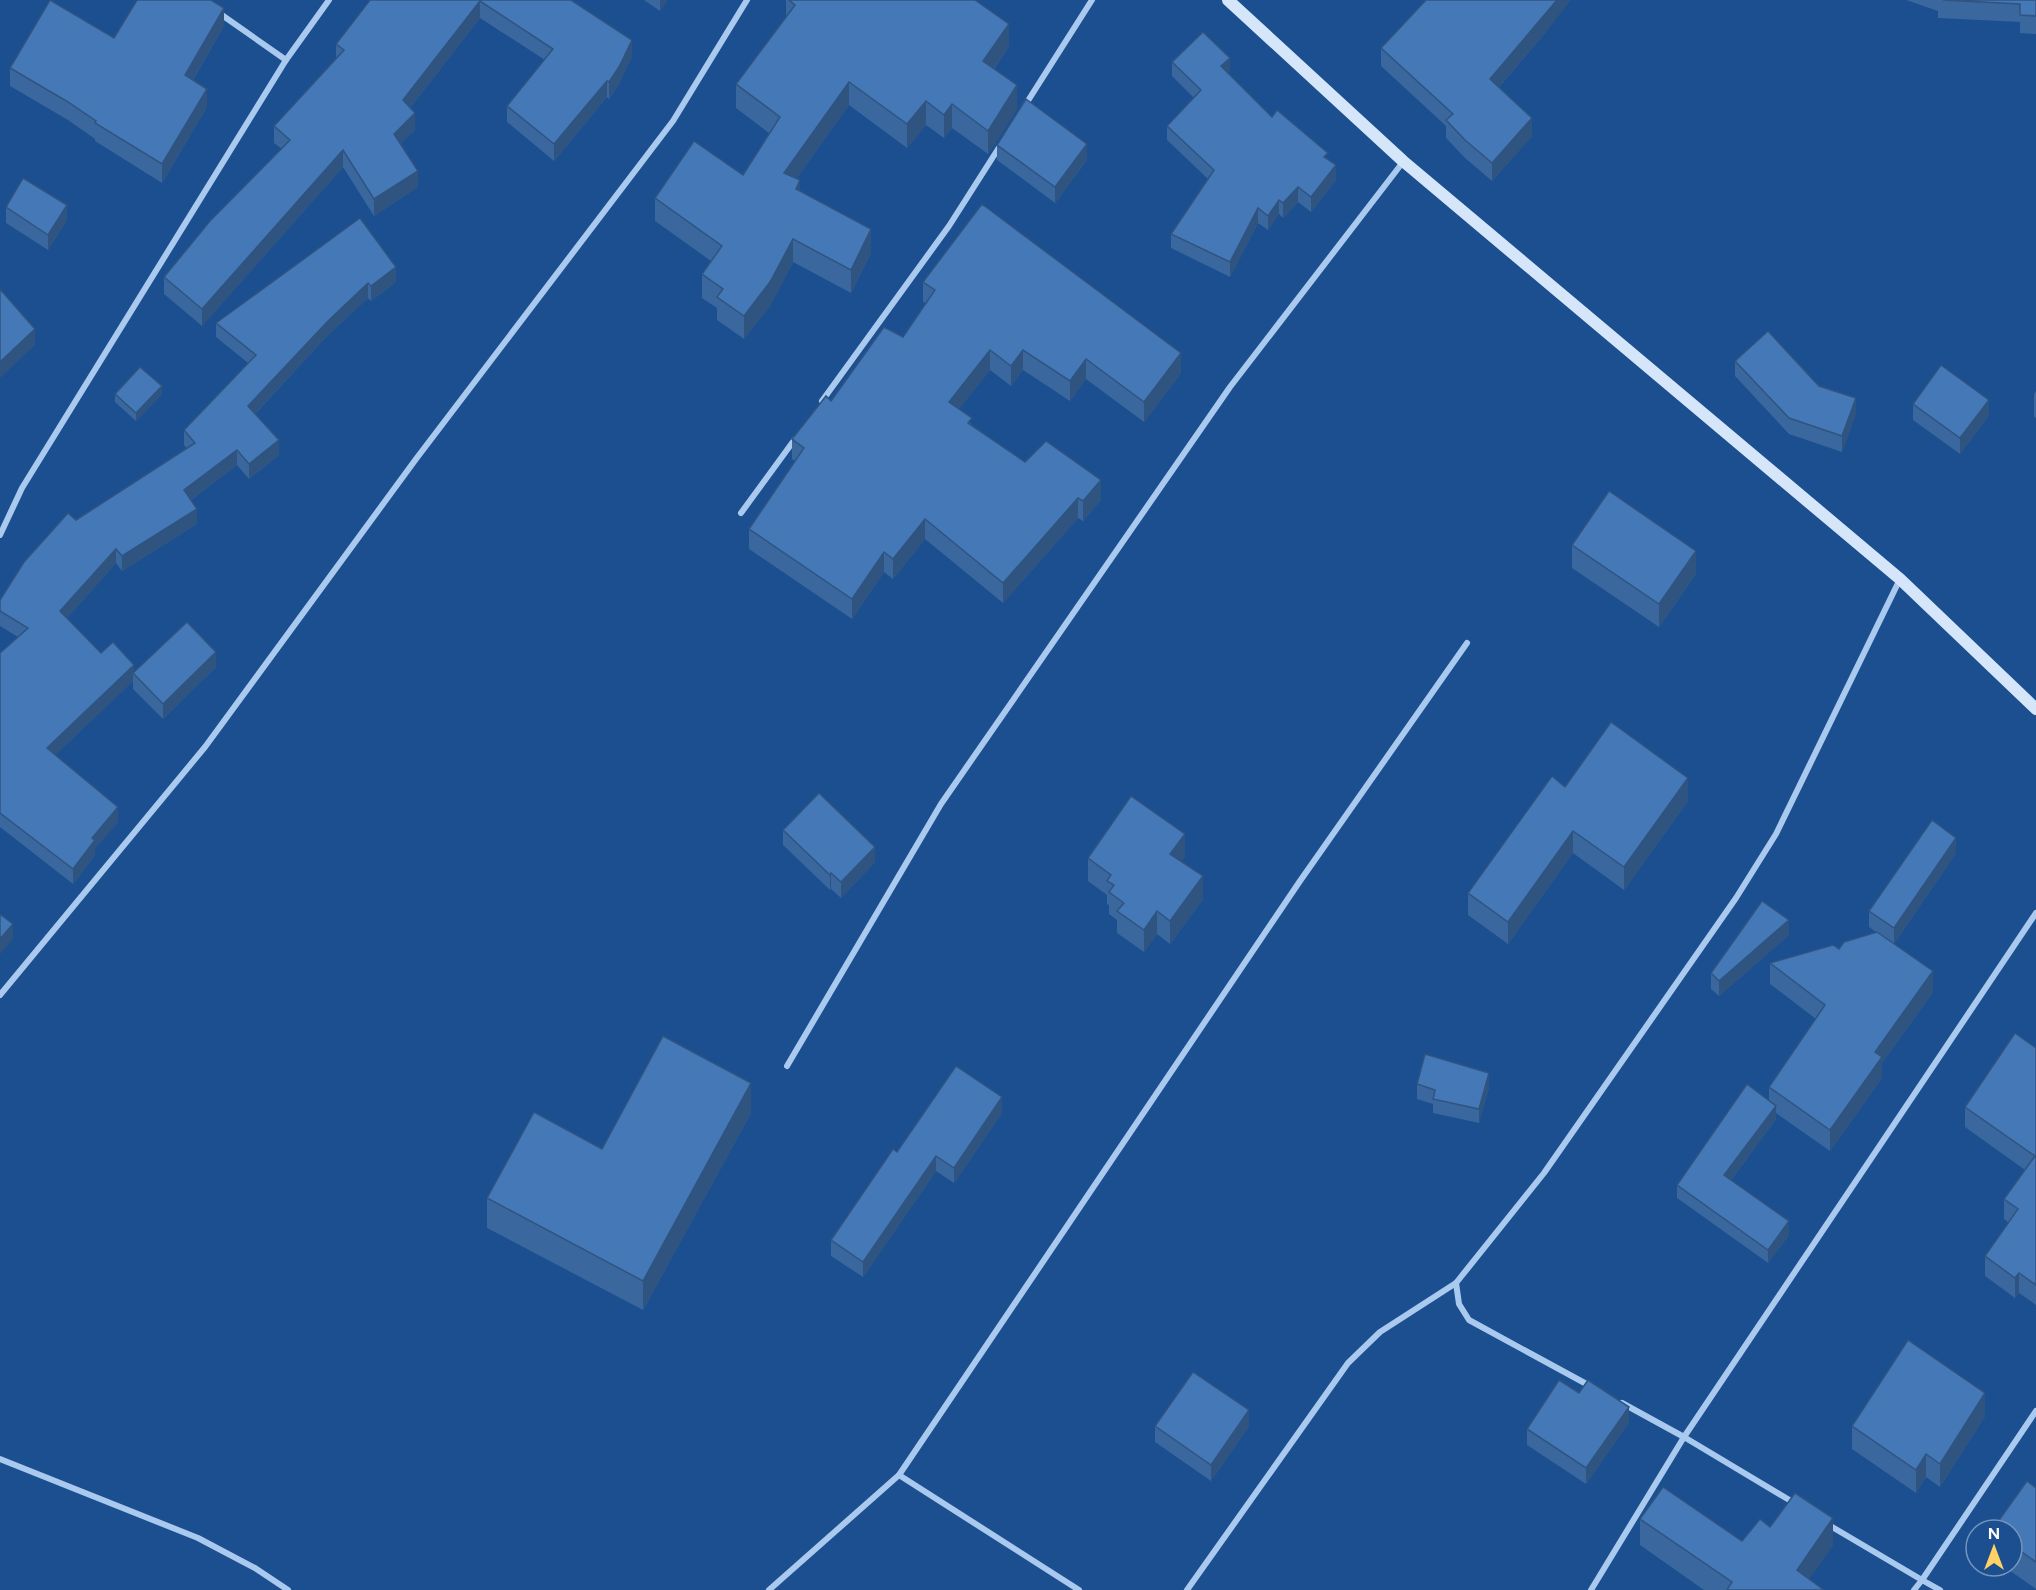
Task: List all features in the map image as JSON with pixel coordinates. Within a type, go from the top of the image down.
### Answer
[{"type":"main road","points":[[1228,0],[1403,161],[1900,579],[2036,708]]},
{"type":"street","points":[[0,535],[22,488],[286,60],[329,0]]},
{"type":"street","points":[[0,995],[205,747],[416,459],[673,120],[747,0]]},
{"type":"street","points":[[1018,118],[1092,0]]},
{"type":"street","points":[[210,7],[286,60]]},
{"type":"street","points":[[818,408],[949,226],[1005,137]]},
{"type":"street","points":[[787,1066],[948,794],[1230,387],[1403,161]]},
{"type":"street","points":[[741,513],[797,437]]},
{"type":"street","points":[[1187,1590],[1348,1363],[1380,1332],[1456,1283],[1544,1173],[1736,898],[1776,834],[1900,579]]},
{"type":"street","points":[[769,1590],[899,1474],[1300,880],[1467,643]]},
{"type":"street","points":[[1591,1590],[1684,1437],[2036,913]]},
{"type":"street","points":[[1456,1283],[1459,1304],[1469,1320],[1602,1392]]},
{"type":"street","points":[[1612,1398],[1684,1437],[1803,1509]]},
{"type":"street","points":[[1914,1590],[2036,1412]]},
{"type":"street","points":[[0,1459],[198,1538],[255,1568],[288,1590]]},
{"type":"street","points":[[899,1474],[1079,1590]]},
{"type":"street","points":[[1823,1521],[1940,1590]]},
{"type":"building","points":[[50,0],[114,38],[137,0],[211,0],[224,8],[185,75],[207,89],[162,164],[95,123],[96,121],[68,102],[10,68]]},
{"type":"building","points":[[370,0],[571,0],[632,40],[609,82],[607,81],[554,144],[507,106],[553,49],[480,1],[403,100],[415,113],[394,134],[418,171],[374,199],[343,150],[202,309],[164,277],[210,221],[290,140],[274,126],[344,50],[336,44]]},
{"type":"building","points":[[789,0],[975,0],[1009,24],[983,61],[1017,85],[988,131],[952,104],[944,115],[926,101],[907,124],[849,82],[784,173],[800,180],[796,189],[871,229],[851,270],[793,239],[770,282],[744,316],[717,297],[723,289],[702,274],[722,246],[655,198],[694,141],[743,175],[780,117],[736,84],[795,5]]},
{"type":"building","points":[[1426,0],[1557,0],[1490,79],[1532,118],[1492,163],[1446,120],[1453,114],[1381,48]]},
{"type":"building","points":[[1943,0],[2036,0],[2036,16],[2020,15],[2020,4]]},
{"type":"building","points":[[1203,32],[1230,58],[1221,66],[1272,117],[1277,110],[1328,153],[1324,157],[1336,165],[1311,197],[1298,187],[1283,203],[1279,200],[1268,216],[1258,208],[1230,262],[1171,234],[1214,170],[1167,126],[1201,90],[1172,62]]},
{"type":"building","points":[[1026,99],[1087,144],[1055,187],[997,145]]},
{"type":"building","points":[[23,178],[67,205],[48,235],[6,207]]},
{"type":"building","points":[[982,204],[1181,353],[1144,402],[1086,359],[1070,381],[1023,350],[1011,366],[990,350],[949,402],[972,418],[968,423],[1025,462],[1046,441],[1101,480],[1083,501],[1078,498],[1003,583],[925,519],[893,559],[884,552],[852,599],[749,529],[804,448],[792,439],[826,396],[831,401],[884,327],[903,337],[935,290],[923,282]]},
{"type":"building","points":[[360,218],[396,267],[371,286],[368,283],[328,321],[248,406],[279,440],[249,464],[237,450],[184,490],[197,509],[122,556],[116,549],[60,611],[101,653],[113,642],[134,665],[47,748],[118,807],[92,838],[95,840],[73,869],[0,813],[0,653],[28,628],[0,611],[0,600],[24,562],[68,513],[76,520],[195,443],[184,430],[256,355],[216,323]]},
{"type":"building","points":[[0,289],[35,329],[0,362]]},
{"type":"building","points":[[1768,331],[1819,386],[1856,398],[1842,436],[1789,418],[1735,361]]},
{"type":"building","points":[[1941,365],[1989,400],[1960,438],[1913,404]]},
{"type":"building","points":[[140,367],[162,386],[136,413],[115,394]]},
{"type":"building","points":[[1609,491],[1696,551],[1659,604],[1572,545]]},
{"type":"building","points":[[187,622],[216,652],[163,704],[133,673]]},
{"type":"building","points":[[1611,722],[1688,778],[1624,867],[1573,831],[1508,922],[1468,893],[1552,776],[1565,787]]},
{"type":"building","points":[[819,793],[875,847],[841,882],[831,873],[830,875],[783,830]]},
{"type":"building","points":[[1131,796],[1185,834],[1170,854],[1203,876],[1170,921],[1157,911],[1144,930],[1117,911],[1124,903],[1109,892],[1114,885],[1107,881],[1111,875],[1088,858]]},
{"type":"building","points":[[1932,820],[1956,838],[1894,928],[1869,911]]},
{"type":"building","points":[[1762,901],[1789,920],[1719,981],[1711,973]]},
{"type":"building","points":[[0,914],[13,924],[0,939]]},
{"type":"building","points":[[1877,932],[1933,971],[1875,1052],[1882,1057],[1830,1130],[1769,1087],[1825,1005],[1770,963],[1833,945],[1839,949],[1844,942]]},
{"type":"building","points":[[2015,1033],[2036,1048],[2036,1285],[2019,1273],[2015,1278],[1985,1256],[2018,1209],[2004,1199],[2035,1156],[1965,1107]]},
{"type":"building","points":[[663,1036],[751,1083],[643,1281],[487,1198],[534,1112],[602,1149]]},
{"type":"building","points":[[1425,1054],[1489,1073],[1479,1109],[1433,1099],[1435,1090],[1417,1084]]},
{"type":"building","points":[[956,1066],[1002,1097],[954,1168],[936,1156],[863,1262],[831,1240],[893,1149],[897,1152]]},
{"type":"building","points":[[1747,1084],[1776,1106],[1724,1175],[1789,1221],[1768,1250],[1677,1185]]},
{"type":"building","points":[[1908,1340],[1985,1393],[1940,1464],[1926,1454],[1916,1470],[1852,1426]]},
{"type":"building","points":[[1193,1372],[1249,1410],[1211,1465],[1155,1426]]},
{"type":"building","points":[[1559,1380],[1579,1393],[1588,1380],[1629,1407],[1586,1468],[1527,1429]]},
{"type":"building","points":[[2027,1481],[2036,1488],[2036,1562],[2024,1554],[2024,1518],[2001,1518]]},
{"type":"building","points":[[1663,1487],[1742,1541],[1760,1519],[1770,1527],[1795,1493],[1833,1518],[1797,1570],[1824,1590],[1727,1590],[1732,1582],[1640,1519]]}]
